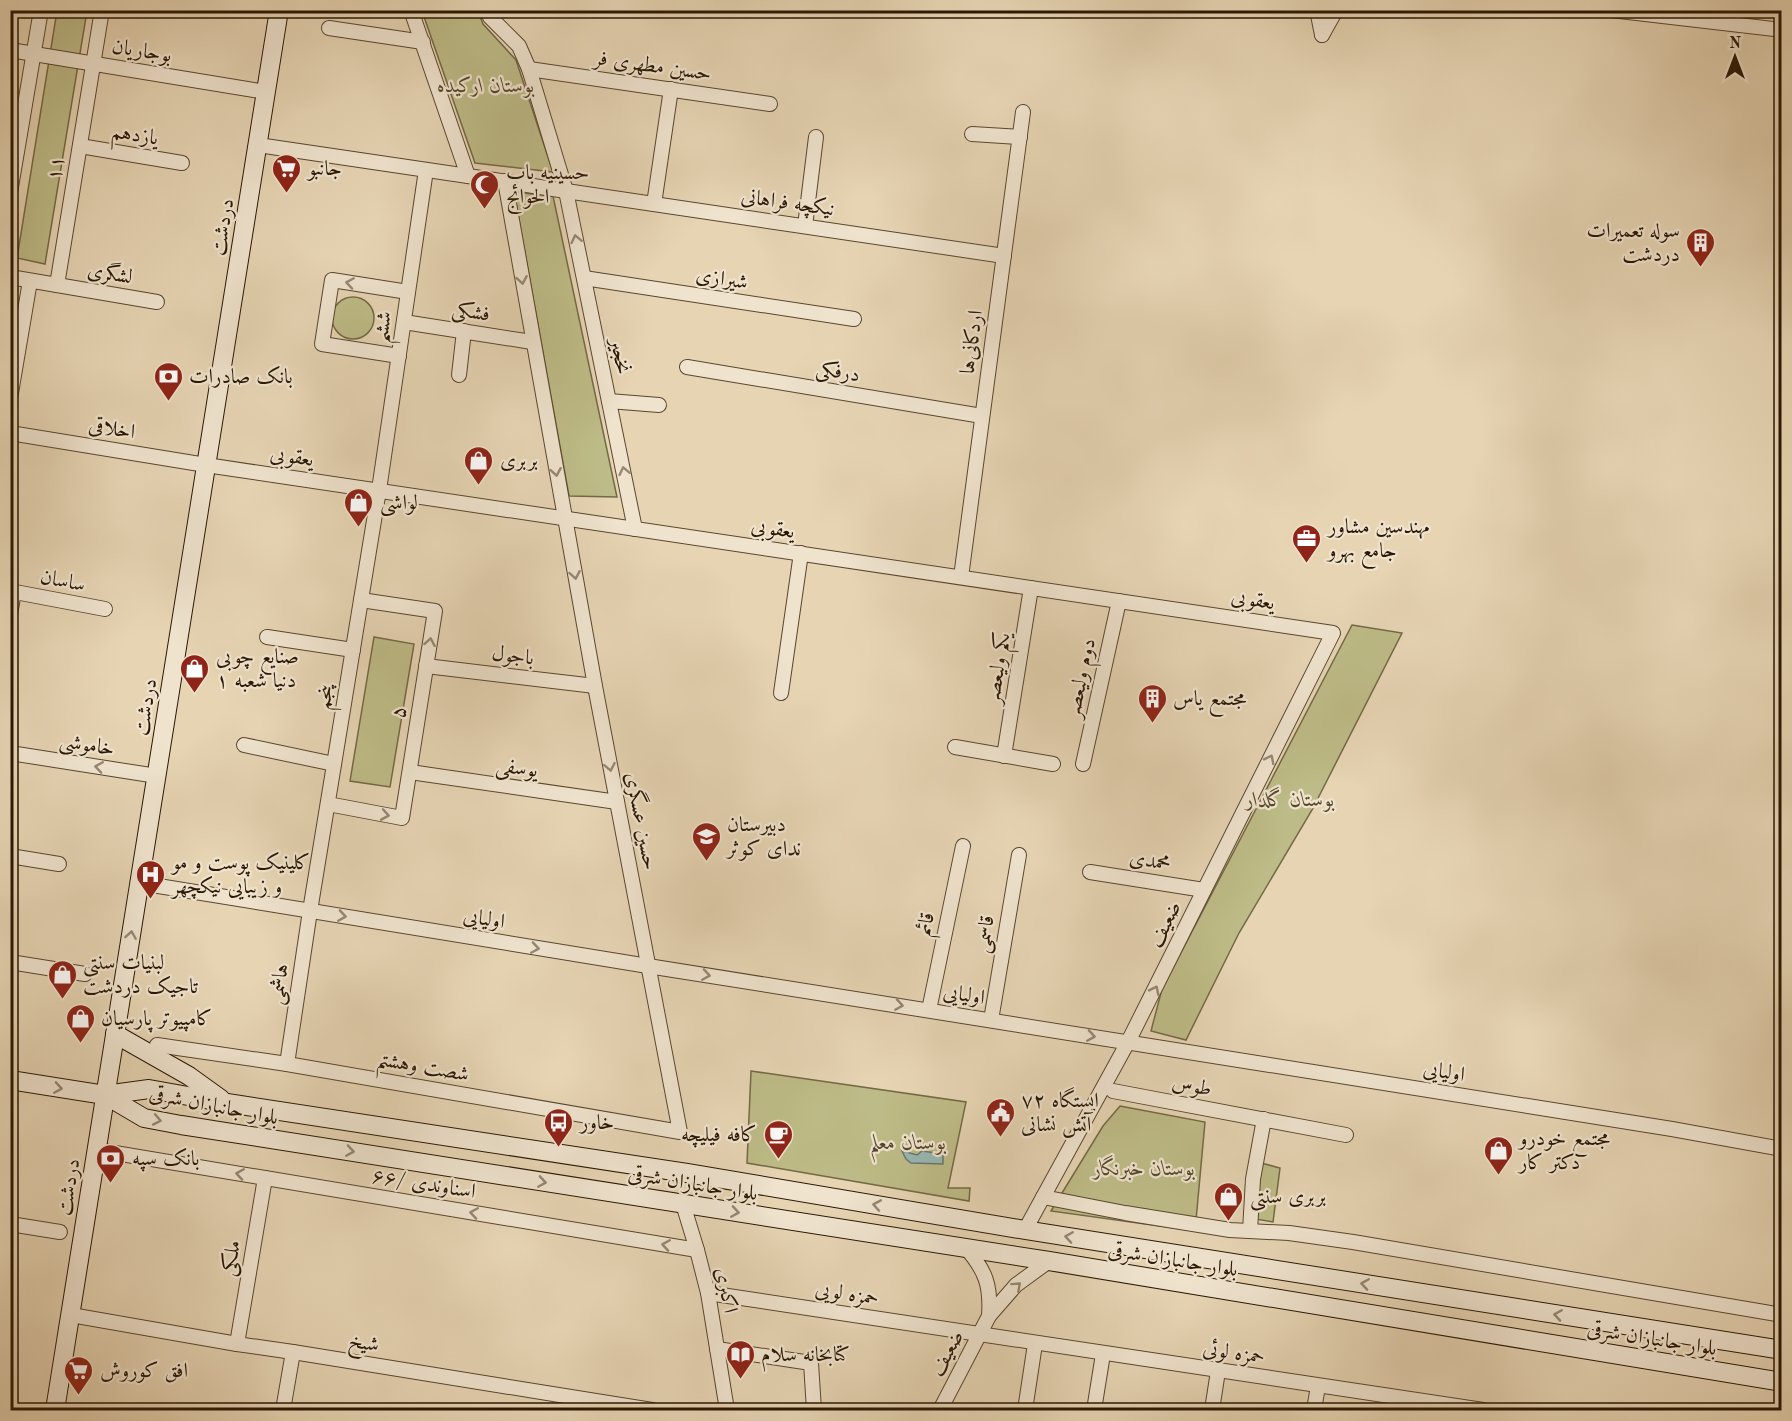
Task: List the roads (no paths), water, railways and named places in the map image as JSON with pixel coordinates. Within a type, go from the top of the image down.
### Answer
[{"type":"main road","name":"دردشت","points":[[55,1410],[279,10]]},
{"type":"main road","points":[[115,1034],[189,1076],[227,1103]]},
{"type":"main road","points":[[10,1080],[105,1095]]},
{"type":"main road","name":"بلوار جانبازان شرقی","points":[[105,1095],[148,1089],[687,1173],[1025,1230],[1782,1350]]},
{"type":"main road","name":"بلوار جانبازان شرقی","points":[[105,1095],[144,1118],[181,1125],[1049,1261],[1782,1382]]},
{"type":"street","name":"۱۱","points":[[10,193],[15,139],[34,54],[41,10]]},
{"type":"street","name":"۱۱","points":[[57,285],[102,10]]},
{"type":"street","points":[[258,145],[468,176],[411,10]]},
{"type":"street","name":"نخجیر","points":[[488,10],[490,16],[519,46],[529,69],[566,191],[635,529]]},
{"type":"street","points":[[1317,10],[1322,34],[1336,10]]},
{"type":"street","points":[[1611,10],[1696,15],[1782,30]]},
{"type":"street","points":[[329,28],[423,42]]},
{"type":"street","name":"بوجاریان","points":[[10,50],[266,92]]},
{"type":"street","name":"حسین مطهری فر","points":[[529,69],[770,104]]},
{"type":"street","points":[[654,204],[671,89]]},
{"type":"street","name":"اردکانی‌ها","points":[[961,577],[1023,112]]},
{"type":"street","points":[[972,134],[1020,137]]},
{"type":"street","points":[[805,226],[816,137]]},
{"type":"street","name":"یازدهم","points":[[80,146],[182,163]]},
{"type":"street","name":"ششم","points":[[378,490],[426,170]]},
{"type":"street","name":"نیکچه فراهانی","points":[[468,176],[1004,256]]},
{"type":"street","points":[[505,182],[564,518]]},
{"type":"street","points":[[10,278],[57,285]]},
{"type":"street","name":"شیرازی","points":[[584,278],[855,319]]},
{"type":"street","points":[[399,356],[322,344],[332,280],[408,292]]},
{"type":"street","points":[[10,399],[30,281]]},
{"type":"street","name":"لشگری","points":[[57,285],[157,302]]},
{"type":"street","name":"فشکی","points":[[404,322],[532,342]]},
{"type":"street","points":[[459,375],[464,331]]},
{"type":"street","name":"درفکی","points":[[687,367],[982,416]]},
{"type":"street","points":[[609,401],[659,405]]},
{"type":"street","name":"اخلاقی","points":[[10,434],[207,465]]},
{"type":"street","name":"یعقوبی","points":[[207,465],[1333,633]]},
{"type":"street","name":"پنجم","points":[[310,910],[378,490]]},
{"type":"street","name":"حسین عسگری","points":[[564,518],[680,1132]]},
{"type":"street","points":[[781,693],[801,553]]},
{"type":"street","name":"یکم ولیعصر","points":[[1004,756],[1031,588]]},
{"type":"street","points":[[10,614],[12,592]]},
{"type":"street","name":"ساسان","points":[[12,592],[105,609]]},
{"type":"street","name":"۵","points":[[328,804],[402,818],[410,772],[435,611],[361,600]]},
{"type":"street","name":"دوم ولیعصر","points":[[1083,764],[1119,601]]},
{"type":"street","name":"ضعیف","points":[[1025,1230],[1128,1042],[1333,633]]},
{"type":"street","points":[[267,636],[353,650]]},
{"type":"street","name":"باجول","points":[[426,666],[595,686]]},
{"type":"street","points":[[244,745],[334,764]]},
{"type":"street","points":[[955,747],[1053,764]]},
{"type":"street","name":"خاموشی","points":[[10,753],[157,776]]},
{"type":"street","name":"یوسفی","points":[[410,772],[617,802]]},
{"type":"street","name":"قائم","points":[[929,1010],[963,846]]},
{"type":"street","name":"قاسمی","points":[[991,1020],[1019,855]]},
{"type":"street","points":[[10,856],[59,864]]},
{"type":"street","name":"محمدی","points":[[1090,872],[1204,890]]},
{"type":"street","name":"اولیایی","points":[[140,883],[1782,1149]]},
{"type":"street","name":"هاشمی","points":[[287,1064],[310,910]]},
{"type":"street","points":[[10,962],[85,974]]},
{"type":"street","name":"شصت وهشتم","points":[[157,1045],[287,1064],[680,1132]]},
{"type":"street","name":"طوس","points":[[1113,1091],[1346,1135]]},
{"type":"street","points":[[1250,1231],[1253,1179],[1264,1119]]},
{"type":"street","name":"اسناوندی /۶۶","points":[[97,1150],[697,1250]]},
{"type":"street","name":"ملکی","points":[[237,1344],[265,1178]]},
{"type":"street","points":[[1043,1197],[1230,1230],[1289,1233],[1353,1242],[1782,1315]]},
{"type":"street","points":[[683,1204],[697,1250]]},
{"type":"street","points":[[10,1224],[60,1232]]},
{"type":"street","points":[[966,1248],[979,1262],[987,1279],[990,1297],[989,1316]]},
{"type":"street","name":"اکبری","points":[[697,1250],[708,1293],[727,1410]]},
{"type":"street","points":[[989,1316],[1016,1285],[1049,1261]]},
{"type":"street","name":"حمزه لویی","points":[[708,1293],[980,1335]]},
{"type":"street","name":"شیخ","points":[[70,1315],[652,1410]]},
{"type":"street","name":"ضعیف","points":[[940,1410],[989,1316]]},
{"type":"street","name":"حمزه لوئی","points":[[980,1335],[1483,1410]]},
{"type":"street","points":[[1025,1410],[1035,1344]]},
{"type":"street","points":[[717,1349],[811,1363],[814,1410]]},
{"type":"street","points":[[284,1410],[293,1352]]},
{"type":"street","points":[[1094,1410],[1102,1354]]},
{"type":"street","points":[[1212,1410],[1218,1371]]},
{"type":"street","points":[[1314,1410],[1318,1386]]},
{"type":"water","points":[[902,1151],[917,1155],[922,1151],[943,1154],[943,1164],[911,1163]]},
{"type":"place","name":"جانبو","points":[[287,194]]},
{"type":"place","name":"حسینیه باب الحوائج","points":[[485,210]]},
{"type":"place","name":"سوله تعمیرات دردشت","points":[[1701,268]]},
{"type":"place","name":"بانک صادرات","points":[[168,402]]},
{"type":"place","name":"بربری","points":[[479,486]]},
{"type":"place","name":"لواشی","points":[[359,528]]},
{"type":"place","name":"مهندسین مشاور جامع بهرو","points":[[1307,564]]},
{"type":"place","name":"صنایع چوبی دنیا شعبه ۱","points":[[195,694]]},
{"type":"place","name":"مجتمع یاس","points":[[1152,724]]},
{"type":"place","name":"دبیرستان ندای کوثر","points":[[706,862]]},
{"type":"place","name":"کلینیک پوست و مو و زیبایی نیکچهر","points":[[151,900]]},
{"type":"place","name":"لبنیات سنتی تاجیک دردشت","points":[[62,1000]]},
{"type":"place","name":"کامپیوتر پارسیان","points":[[80,1044]]},
{"type":"place","name":"ایستگاه ۷۲ آتش نشانی","points":[[1000,1138]]},
{"type":"place","name":"خاور","points":[[559,1148]]},
{"type":"place","name":"کافه فیلیچه","points":[[778,1160]]},
{"type":"place","name":"مجتمع خودرو دکتر کار","points":[[1498,1176]]},
{"type":"place","name":"بانک سپه","points":[[111,1184]]},
{"type":"place","name":"بربری سنتی","points":[[1229,1222]]},
{"type":"place","name":"کتابخانه سلام","points":[[740,1380]]},
{"type":"place","name":"افق کوروش","points":[[79,1396]]},
{"type":"park label","name":"بوستان ارکیده","points":[[486,85]]},
{"type":"park label","name":"بوستان گلدار","points":[[1290,799]]},
{"type":"park label","name":"بوستان معلم","points":[[908,1142]]},
{"type":"park label","name":"بوستان خبرنگار","points":[[1144,1168]]}]
